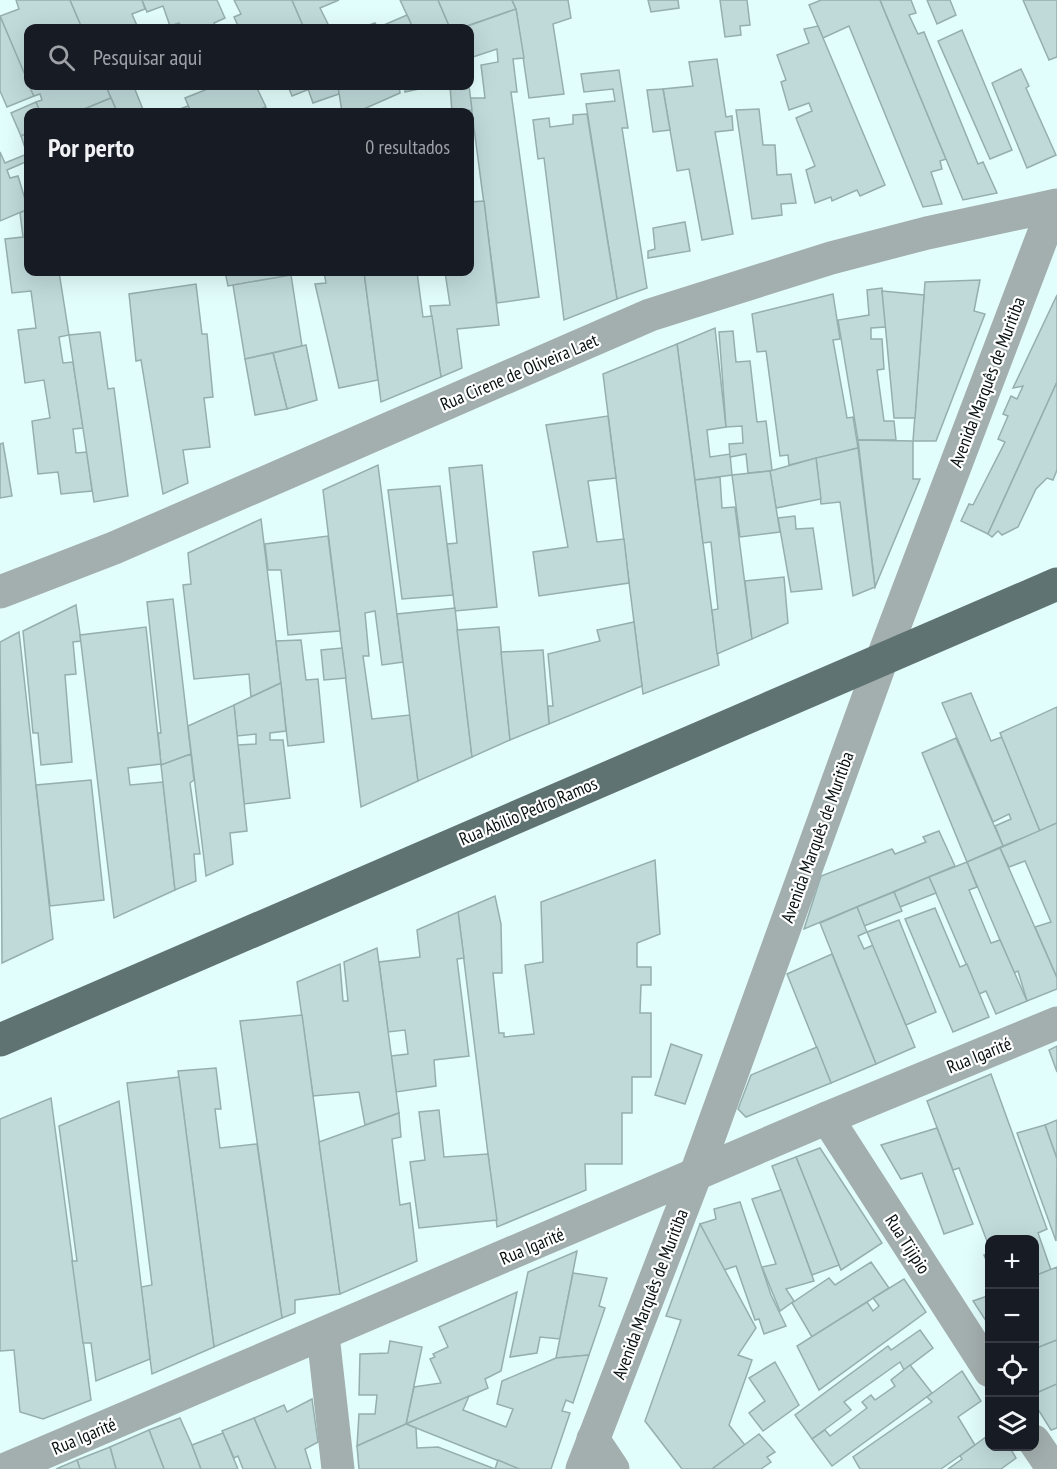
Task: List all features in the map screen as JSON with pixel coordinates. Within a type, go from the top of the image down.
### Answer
[{"type":"main road","name":"Rua Abílio Pedro Ramos","points":[[0,1040],[1057,584]]},
{"type":"street","name":"Rua Cirene de Oliveira Laet","points":[[0,592],[114,548],[650,315],[831,258],[927,233],[1055,205]]},
{"type":"street","name":"Avenida Marquês de Muritiba","points":[[587,1454],[695,1176],[882,658],[1055,205]]},
{"type":"street","name":"Rua Igarité","points":[[6,1469],[827,1118],[1057,1023]]},
{"type":"street","name":"Rua Tijipio","points":[[827,1118],[985,1363]]},
{"type":"street","points":[[323,1335],[338,1469]]},
{"type":"street","points":[[1039,1447],[1053,1469]]},
{"type":"street","points":[[587,1454],[613,1469]]},
{"type":"building","points":[[16,0],[70,0],[80,24],[24,24],[24,74],[0,16],[19,9]]},
{"type":"building","points":[[70,0],[142,0],[145,9],[132,14],[136,24],[80,24]]},
{"type":"building","points":[[142,0],[217,0],[225,18],[214,24],[169,24],[163,6],[147,12]]},
{"type":"building","points":[[234,0],[292,0],[302,24],[237,24],[234,17],[241,14]]},
{"type":"building","points":[[292,0],[339,0],[320,8],[328,24],[302,24]]},
{"type":"building","points":[[400,0],[438,0],[448,24],[411,24]]},
{"type":"building","points":[[438,0],[512,0],[516,9],[473,24],[448,24]]},
{"type":"building","points":[[512,0],[568,0],[571,18],[553,24],[564,94],[529,98],[516,9]]},
{"type":"building","points":[[648,0],[678,0],[679,8],[651,12]]},
{"type":"building","points":[[720,0],[747,0],[750,25],[740,26],[741,35],[725,37]]},
{"type":"building","points":[[821,0],[880,0],[946,159],[940,161],[942,169],[931,172],[942,204],[923,207],[849,26],[823,38],[809,5]]},
{"type":"building","points":[[880,0],[911,0],[916,13],[909,15],[918,34],[924,32],[978,164],[983,162],[997,193],[963,200]]},
{"type":"building","points":[[927,0],[950,0],[956,15],[937,24]]},
{"type":"building","points":[[1023,0],[1057,0],[1057,57],[1049,60]]},
{"type":"building","points":[[516,9],[524,58],[513,59],[517,92],[511,92],[539,297],[497,303],[474,128],[474,108],[471,108],[470,98],[485,98],[481,65],[498,62],[497,49],[474,57],[473,24]]},
{"type":"building","points":[[407,15],[411,24],[386,24]]},
{"type":"building","points":[[0,16],[24,72],[24,90],[31,90],[34,96],[7,107],[0,91]]},
{"type":"building","points":[[818,26],[885,185],[860,196],[857,190],[832,201],[831,197],[815,203],[806,170],[815,166],[796,118],[812,111],[809,103],[789,110],[781,82],[786,80],[777,55],[809,43],[804,29]]},
{"type":"building","points":[[962,30],[1012,150],[990,159],[938,41]]},
{"type":"building","points":[[717,59],[726,117],[732,116],[733,130],[715,132],[733,234],[702,240],[689,169],[677,171],[663,89],[693,86],[689,62]]},
{"type":"building","points":[[1021,69],[1029,86],[1026,88],[1056,155],[1027,168],[992,83]]},
{"type":"building","points":[[619,70],[628,128],[622,128],[647,288],[617,299],[586,104],[615,101],[613,89],[584,92],[581,74]]},
{"type":"building","points":[[663,89],[670,130],[653,132],[647,90]]},
{"type":"building","points":[[31,90],[108,90],[111,98],[87,108],[38,108],[36,102],[42,100],[40,94],[34,96]]},
{"type":"building","points":[[108,90],[135,90],[142,108],[115,108]]},
{"type":"building","points":[[205,90],[258,90],[266,107],[189,108],[185,98]]},
{"type":"building","points":[[290,90],[307,90],[292,96]]},
{"type":"building","points":[[308,90],[338,90],[339,94],[313,103]]},
{"type":"building","points":[[339,90],[400,90],[400,93],[366,108],[341,108]]},
{"type":"building","points":[[450,90],[470,90],[472,108],[452,108]]},
{"type":"building","points":[[111,98],[115,108],[87,108]]},
{"type":"building","points":[[36,102],[38,108],[24,108],[24,135],[21,136],[11,113]]},
{"type":"building","points":[[759,109],[763,145],[775,145],[777,175],[791,174],[796,203],[781,204],[782,215],[752,219],[736,110]]},
{"type":"building","points":[[587,114],[617,299],[564,320],[544,158],[538,159],[533,120],[549,118],[550,127],[573,124],[573,115]]},
{"type":"building","points":[[0,152],[5,163],[24,155],[24,163],[7,170],[10,178],[18,176],[24,196],[24,211],[0,221]]},
{"type":"building","points":[[484,201],[499,325],[457,329],[462,368],[441,377],[430,306],[450,305],[446,276],[474,276],[474,202]]},
{"type":"building","points":[[24,211],[24,276],[60,276],[69,335],[59,337],[63,363],[73,362],[83,428],[73,429],[76,453],[87,452],[92,491],[61,494],[58,472],[38,474],[32,421],[50,418],[44,380],[25,383],[18,330],[36,328],[31,291],[12,293],[5,239],[23,237],[20,213]]},
{"type":"building","points":[[685,222],[690,251],[648,258],[648,251],[655,249],[653,228]]},
{"type":"building","points":[[226,276],[288,276],[228,286]]},
{"type":"building","points":[[291,276],[302,346],[245,359],[233,285]]},
{"type":"building","points":[[325,276],[365,276],[378,380],[339,388],[315,284],[326,283]]},
{"type":"building","points":[[365,276],[418,276],[423,317],[432,316],[441,377],[381,402]]},
{"type":"building","points":[[980,280],[974,311],[985,314],[936,441],[913,441],[925,282]]},
{"type":"building","points":[[196,284],[202,334],[207,334],[213,397],[204,398],[210,447],[183,450],[188,483],[163,494],[141,360],[136,361],[129,294]]},
{"type":"building","points":[[882,288],[886,327],[871,328],[871,339],[882,339],[884,369],[877,370],[884,421],[894,421],[896,440],[858,440],[838,320],[869,315],[867,290]]},
{"type":"building","points":[[882,291],[924,295],[915,418],[894,418]]},
{"type":"building","points":[[833,294],[840,339],[833,340],[847,418],[853,417],[858,448],[789,465],[788,455],[780,456],[766,351],[757,352],[752,314]]},
{"type":"building","points":[[1057,295],[1057,382],[988,534],[961,521],[969,504],[973,505],[1005,442],[998,439],[1008,416],[1003,414],[1011,396],[1017,399],[1023,386],[1013,388]]},
{"type":"building","points":[[715,328],[726,427],[707,430],[710,457],[730,454],[732,475],[695,480],[677,344]]},
{"type":"building","points":[[733,331],[736,362],[750,361],[757,422],[766,421],[772,470],[770,471],[748,473],[746,454],[730,457],[729,444],[743,443],[742,426],[726,427],[719,332]]},
{"type":"building","points":[[100,332],[108,389],[114,388],[128,496],[94,502],[69,335]]},
{"type":"building","points":[[677,344],[719,665],[643,694],[603,374]]},
{"type":"building","points":[[306,345],[317,400],[287,409],[273,353]]},
{"type":"building","points":[[273,353],[287,409],[255,415],[245,359]]},
{"type":"building","points":[[1057,382],[1057,470],[1053,480],[1047,478],[1036,489],[1018,527],[1002,535],[998,531],[992,537],[988,534]]},
{"type":"building","points":[[608,416],[616,478],[588,481],[597,542],[624,539],[629,583],[539,596],[533,552],[568,547],[546,425]]},
{"type":"building","points":[[858,440],[913,441],[913,479],[920,479],[875,587]]},
{"type":"building","points":[[3,443],[12,496],[0,498],[0,444]]},
{"type":"building","points":[[858,448],[875,587],[853,596],[840,502],[821,504],[816,458]]},
{"type":"building","points":[[816,458],[821,499],[776,508],[770,471]]},
{"type":"building","points":[[378,465],[403,662],[382,665],[375,611],[365,613],[369,656],[363,656],[372,719],[410,715],[418,781],[361,807],[323,490]]},
{"type":"building","points":[[482,465],[497,607],[455,611],[447,544],[457,543],[449,468]]},
{"type":"building","points":[[770,471],[780,532],[740,537],[732,475]]},
{"type":"building","points":[[720,477],[722,508],[735,507],[752,639],[717,654],[712,610],[718,609],[711,542],[703,543],[695,480]]},
{"type":"building","points":[[440,486],[453,595],[402,599],[388,490]]},
{"type":"building","points":[[795,516],[796,529],[813,528],[822,589],[791,592],[778,518]]},
{"type":"building","points":[[261,519],[281,683],[251,697],[249,674],[194,679],[183,585],[191,584],[188,553]]},
{"type":"building","points":[[328,536],[340,631],[288,635],[281,570],[268,570],[265,544]]},
{"type":"building","points":[[784,577],[788,623],[752,639],[745,581]]},
{"type":"building","points":[[173,599],[191,754],[161,765],[158,733],[161,733],[147,602]]},
{"type":"building","points":[[76,605],[81,641],[73,642],[76,674],[65,675],[72,762],[41,765],[38,733],[33,733],[23,631]]},
{"type":"building","points":[[455,608],[472,757],[418,781],[397,614]]},
{"type":"building","points":[[634,622],[642,686],[549,724],[548,706],[553,706],[548,654],[600,641],[597,630]]},
{"type":"building","points":[[146,627],[161,764],[128,768],[130,785],[163,782],[175,890],[114,918],[80,635]]},
{"type":"building","points":[[499,627],[510,740],[472,757],[457,630]]},
{"type":"building","points":[[19,632],[53,939],[2,963],[0,642]]},
{"type":"building","points":[[301,640],[306,680],[318,679],[324,742],[288,746],[276,641]]},
{"type":"building","points":[[342,648],[346,678],[324,680],[321,650]]},
{"type":"building","points":[[543,650],[549,724],[510,740],[501,652]]},
{"type":"building","points":[[281,683],[286,731],[270,733],[270,740],[283,740],[290,798],[244,804],[238,745],[256,744],[256,734],[237,736],[234,705]]},
{"type":"building","points":[[971,693],[991,741],[1002,737],[1040,831],[1003,846],[995,826],[1011,819],[1009,814],[993,822],[942,703]]},
{"type":"building","points":[[234,705],[247,831],[230,833],[233,864],[206,876],[188,726]]},
{"type":"building","points":[[1057,707],[1057,823],[1040,831],[1000,733]]},
{"type":"building","points":[[956,738],[1003,846],[967,862],[922,753]]},
{"type":"building","points":[[191,754],[194,780],[190,783],[200,854],[194,854],[196,881],[175,890],[161,765]]},
{"type":"building","points":[[91,780],[104,900],[50,906],[36,785]]},
{"type":"building","points":[[1057,823],[1057,978],[1035,927],[1051,922],[1025,861],[1009,867],[1000,848]]},
{"type":"building","points":[[939,831],[955,866],[804,929],[821,876],[892,849],[895,854],[926,842],[923,837]]},
{"type":"building","points":[[1000,848],[1057,978],[1057,989],[1027,1001],[1018,971],[1014,973],[967,862]]},
{"type":"building","points":[[655,860],[660,934],[637,943],[637,967],[651,967],[651,985],[641,985],[640,1013],[651,1013],[651,1077],[632,1077],[632,1113],[622,1113],[622,1164],[585,1164],[586,1190],[497,1227],[458,912],[495,896],[501,924],[502,973],[493,973],[499,1033],[504,1033],[504,1037],[534,1034],[525,965],[543,962],[541,902]]},
{"type":"building","points":[[967,862],[977,887],[969,890],[991,943],[1000,940],[1027,1001],[996,1014],[986,991],[979,994],[929,877]]},
{"type":"building","points":[[929,877],[936,893],[900,907],[894,892]]},
{"type":"building","points":[[894,892],[902,911],[864,926],[857,907]]},
{"type":"building","points":[[857,907],[867,932],[858,936],[864,949],[873,945],[915,1047],[876,1064],[820,923]]},
{"type":"building","points":[[935,908],[960,967],[967,964],[989,1017],[953,1032],[905,919]]},
{"type":"building","points":[[458,912],[464,958],[457,959],[469,1056],[434,1060],[436,1086],[396,1092],[391,1056],[408,1054],[405,1030],[388,1032],[379,962],[420,957],[417,930]]},
{"type":"building","points":[[899,920],[936,1012],[906,1025],[867,932]]},
{"type":"building","points":[[377,948],[399,1113],[365,1125],[359,1092],[313,1096],[297,982],[340,964],[343,1001],[348,1001],[344,962]]},
{"type":"building","points":[[832,954],[876,1064],[831,1083],[787,974]]},
{"type":"building","points":[[302,1015],[340,1294],[295,1300],[295,1313],[282,1318],[240,1021]]},
{"type":"building","points":[[671,1044],[702,1055],[685,1104],[655,1095]]},
{"type":"building","points":[[1057,1046],[1057,1072],[1049,1050]]},
{"type":"building","points":[[817,1047],[831,1083],[746,1117],[738,1109],[751,1075]]},
{"type":"building","points":[[216,1068],[221,1109],[215,1109],[220,1148],[257,1144],[282,1318],[214,1347],[178,1071]]},
{"type":"building","points":[[991,1074],[1047,1229],[1038,1233],[1039,1235],[985,1236],[959,1168],[953,1170],[927,1101]]},
{"type":"building","points":[[179,1077],[214,1347],[152,1374],[141,1287],[152,1285],[127,1083]]},
{"type":"building","points":[[51,1098],[91,1400],[43,1419],[20,1412],[14,1350],[0,1351],[0,1119]]},
{"type":"building","points":[[119,1101],[150,1359],[96,1381],[91,1343],[83,1343],[72,1261],[77,1261],[59,1126]]},
{"type":"building","points":[[439,1110],[444,1157],[488,1154],[497,1220],[419,1228],[410,1162],[425,1160],[419,1112]]},
{"type":"building","points":[[399,1113],[401,1137],[392,1139],[400,1205],[410,1203],[417,1261],[340,1294],[319,1142]]},
{"type":"building","points":[[1057,1120],[1057,1159],[1045,1125]]},
{"type":"building","points":[[1045,1125],[1057,1159],[1056,1241],[1017,1133]]},
{"type":"building","points":[[937,1128],[973,1224],[944,1234],[922,1173],[901,1179],[881,1145]]},
{"type":"building","points":[[820,1148],[882,1243],[841,1270],[796,1157]]},
{"type":"building","points":[[796,1157],[839,1265],[812,1275],[772,1166]]},
{"type":"building","points":[[781,1190],[814,1281],[786,1289],[794,1301],[780,1311],[762,1267],[776,1264],[752,1199]]},
{"type":"building","points":[[740,1202],[771,1295],[786,1326],[764,1334],[759,1319],[755,1320],[736,1266],[724,1270],[700,1224],[716,1219],[714,1209]]},
{"type":"building","points":[[700,1224],[756,1328],[738,1355],[752,1360],[729,1425],[745,1445],[712,1469],[682,1469],[645,1421],[681,1320],[666,1316]]},
{"type":"building","points":[[1039,1236],[1051,1270],[1039,1274]]},
{"type":"building","points":[[577,1251],[560,1339],[540,1337],[537,1353],[510,1357],[528,1272]]},
{"type":"building","points":[[871,1262],[889,1288],[812,1337],[792,1303],[829,1278],[835,1285]]},
{"type":"building","points":[[1057,1267],[1057,1340],[1039,1347],[1039,1289],[1039,1274]]},
{"type":"building","points":[[573,1273],[607,1278],[599,1306],[605,1308],[589,1355],[556,1358]]},
{"type":"building","points":[[904,1279],[926,1312],[819,1390],[797,1346],[867,1302],[873,1311],[879,1306],[873,1298]]},
{"type":"building","points":[[517,1292],[501,1371],[485,1379],[488,1388],[406,1424],[414,1387],[441,1383],[430,1359],[435,1357],[433,1354],[448,1347],[439,1327]]},
{"type":"building","points":[[985,1297],[985,1319],[973,1301]]},
{"type":"building","points":[[920,1330],[933,1348],[904,1370],[900,1362],[844,1402],[851,1410],[812,1439],[795,1415],[888,1346],[891,1350]]},
{"type":"building","points":[[1057,1340],[1057,1384],[1039,1392],[1039,1347]]},
{"type":"building","points":[[390,1341],[422,1347],[406,1424],[357,1446],[359,1414],[375,1414],[377,1395],[359,1395],[360,1354],[388,1353]]},
{"type":"building","points":[[589,1355],[573,1403],[566,1400],[562,1411],[570,1413],[551,1469],[519,1469],[406,1424],[469,1396],[463,1410],[506,1427],[513,1409],[497,1404],[502,1381],[556,1358]]},
{"type":"building","points":[[775,1362],[799,1405],[763,1431],[749,1413],[765,1401],[749,1378]]},
{"type":"building","points":[[910,1365],[932,1393],[832,1466],[812,1439],[825,1430],[830,1436],[867,1408],[862,1402],[871,1395],[875,1400],[895,1386],[891,1380]]},
{"type":"building","points":[[962,1371],[981,1401],[958,1417],[975,1445],[941,1469],[860,1469],[853,1457],[932,1402],[927,1397]]},
{"type":"building","points":[[1057,1384],[1057,1428],[1051,1430],[1039,1411],[1039,1392]]},
{"type":"building","points":[[312,1399],[318,1442],[305,1449],[311,1469],[276,1469],[254,1418],[284,1405],[287,1412]]},
{"type":"building","points":[[180,1418],[201,1469],[164,1469],[149,1430]]},
{"type":"building","points":[[254,1418],[276,1469],[243,1469],[238,1456],[234,1458],[222,1431]]},
{"type":"building","points":[[406,1424],[416,1428],[417,1448],[438,1447],[495,1469],[359,1469],[357,1446]]},
{"type":"building","points":[[149,1430],[164,1469],[116,1469],[110,1447]]},
{"type":"building","points":[[223,1433],[238,1469],[201,1469],[192,1445]]},
{"type":"building","points":[[759,1434],[775,1452],[767,1457],[771,1462],[761,1469],[712,1469]]},
{"type":"building","points":[[985,1438],[985,1451],[1012,1451],[1016,1458],[1001,1469],[948,1469],[962,1459],[960,1456]]},
{"type":"building","points":[[110,1447],[116,1469],[80,1469],[77,1460]]},
{"type":"building","points":[[77,1460],[80,1469],[56,1469]]},
{"type":"building","points":[[498,1460],[519,1469],[495,1469]]}]
